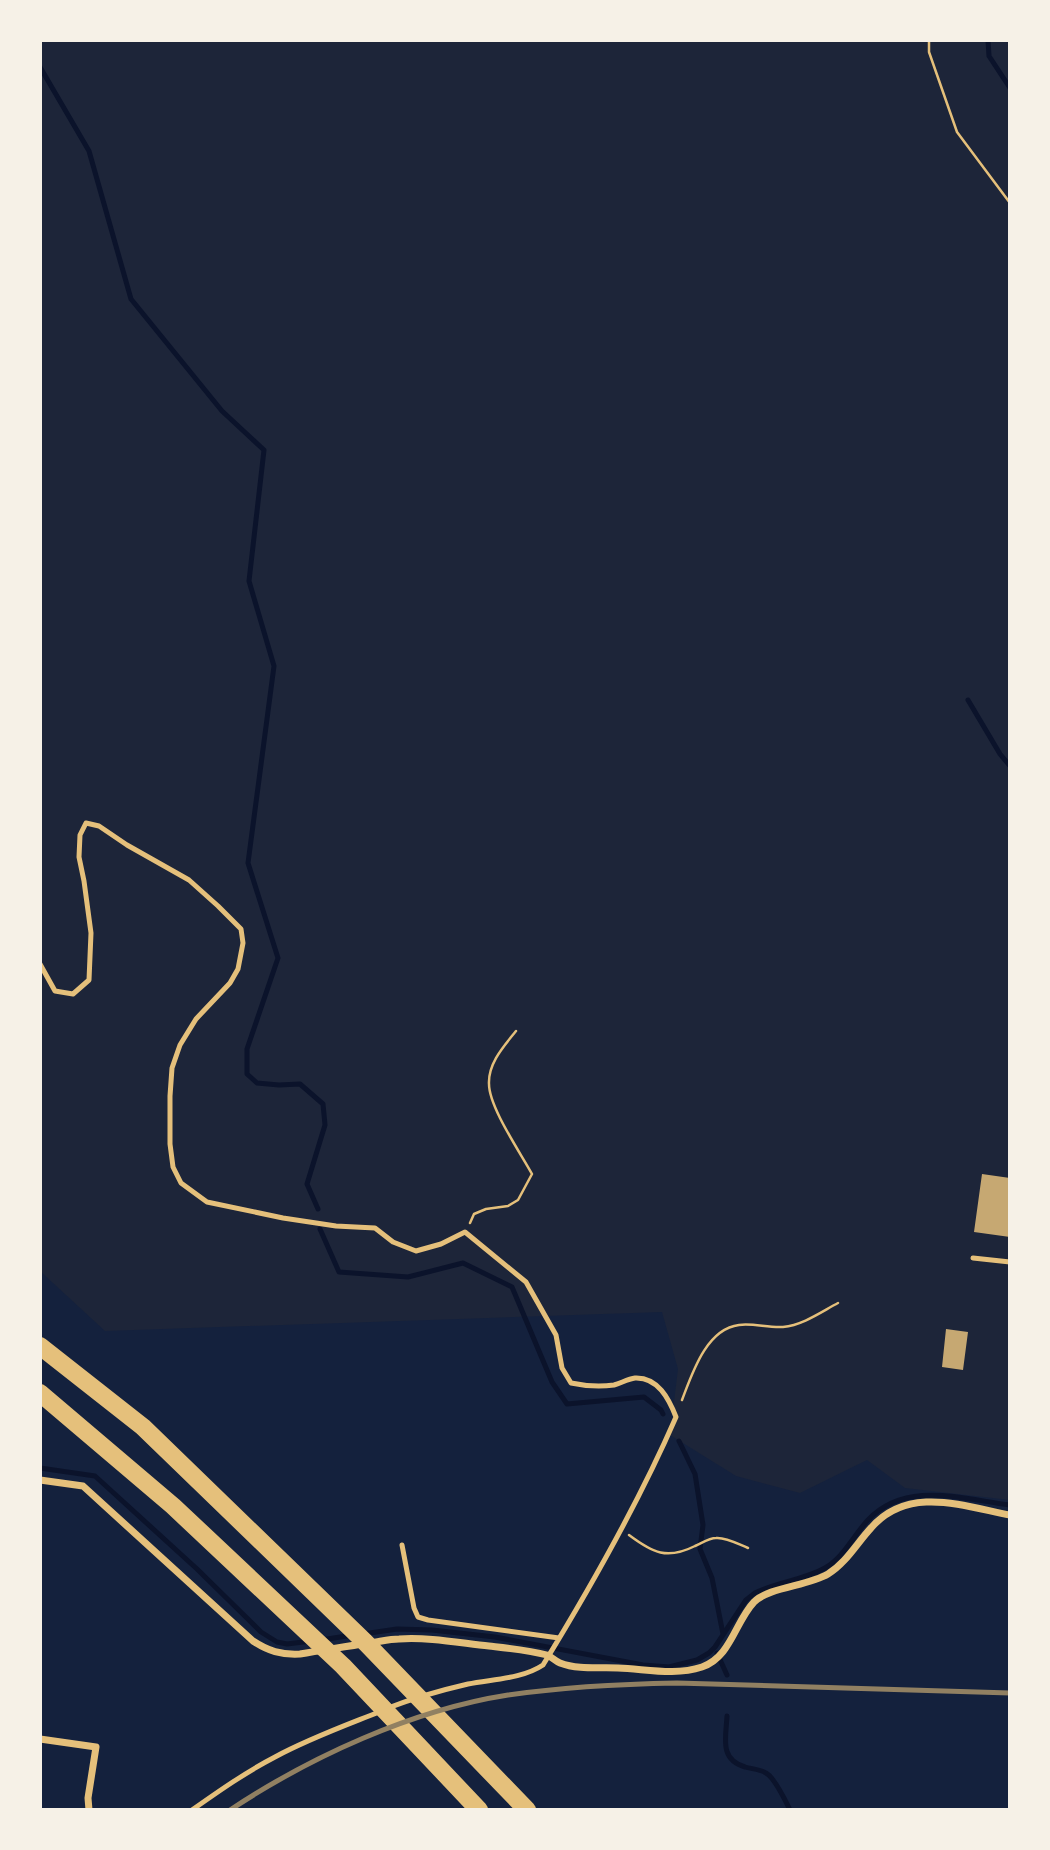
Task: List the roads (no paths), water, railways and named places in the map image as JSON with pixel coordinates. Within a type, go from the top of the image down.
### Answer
[{"type":"highway","points":[[47,1351],[152,1436],[365,1642],[527,1810]]},
{"type":"highway","points":[[40,1393],[173,1506],[343,1666],[479,1810]]},
{"type":"street","points":[[40,1480],[83,1486],[253,1641],[273,1652],[300,1654],[399,1639],[436,1640],[549,1656],[559,1663],[577,1666],[670,1672],[702,1667],[714,1661],[724,1651],[751,1605],[758,1598],[817,1580],[830,1573],[843,1562],[873,1524],[893,1509],[909,1503],[927,1501],[1010,1515]]},
{"type":"street","points":[[40,1739],[96,1747],[88,1798],[89,1810]]},
{"type":"lane","points":[[40,964],[55,991],[74,994],[89,980],[91,933],[79,857],[80,835],[86,823],[99,826],[189,880],[241,929],[243,943],[238,969],[230,983],[196,1020],[180,1045],[172,1068],[170,1144],[173,1167],[181,1183],[207,1202],[283,1218],[375,1228],[393,1242],[416,1251],[441,1244],[465,1232],[526,1282],[556,1335],[562,1368],[571,1383],[587,1386],[613,1385],[636,1378],[654,1383],[667,1396],[676,1417],[656,1464],[543,1665],[535,1671],[464,1685],[396,1705],[331,1731],[274,1757],[192,1810]]},
{"type":"lane","points":[[973,1258],[1010,1262]]},
{"type":"lane","points":[[402,1545],[418,1617],[559,1638]]},
{"type":"waterway","points":[[988,40],[989,56],[1010,88]]},
{"type":"waterway","points":[[40,67],[89,151],[131,299],[222,411],[264,450],[249,581],[274,666],[248,863],[278,958],[247,1049],[247,1074],[257,1083],[300,1084],[323,1104],[325,1125],[307,1184],[318,1209]]},
{"type":"waterway","points":[[968,700],[1010,766]]},
{"type":"waterway","points":[[320,1229],[339,1272],[408,1277],[463,1263],[512,1287],[552,1382],[567,1404],[644,1397],[663,1414]]},
{"type":"waterway","points":[[679,1441],[695,1474],[703,1525],[700,1549],[712,1578],[723,1634]]},
{"type":"waterway","points":[[40,1468],[95,1476],[261,1632],[277,1642],[287,1644],[311,1641]]},
{"type":"waterway","points":[[363,1634],[397,1629],[432,1630],[495,1637],[643,1665],[669,1667],[697,1660],[709,1653],[746,1600],[772,1586],[825,1568],[843,1552],[868,1520],[899,1500],[935,1495],[1010,1505]]},
{"type":"waterway","points":[[321,1640],[353,1635]]},
{"type":"waterway","points":[[717,1653],[727,1675]]},
{"type":"waterway","points":[[727,1716],[725,1740],[731,1759],[773,1779],[790,1810]]},
{"type":"railway","points":[[230,1810],[294,1772],[363,1738],[435,1712],[508,1695],[592,1686],[677,1683],[1010,1693]]}]
